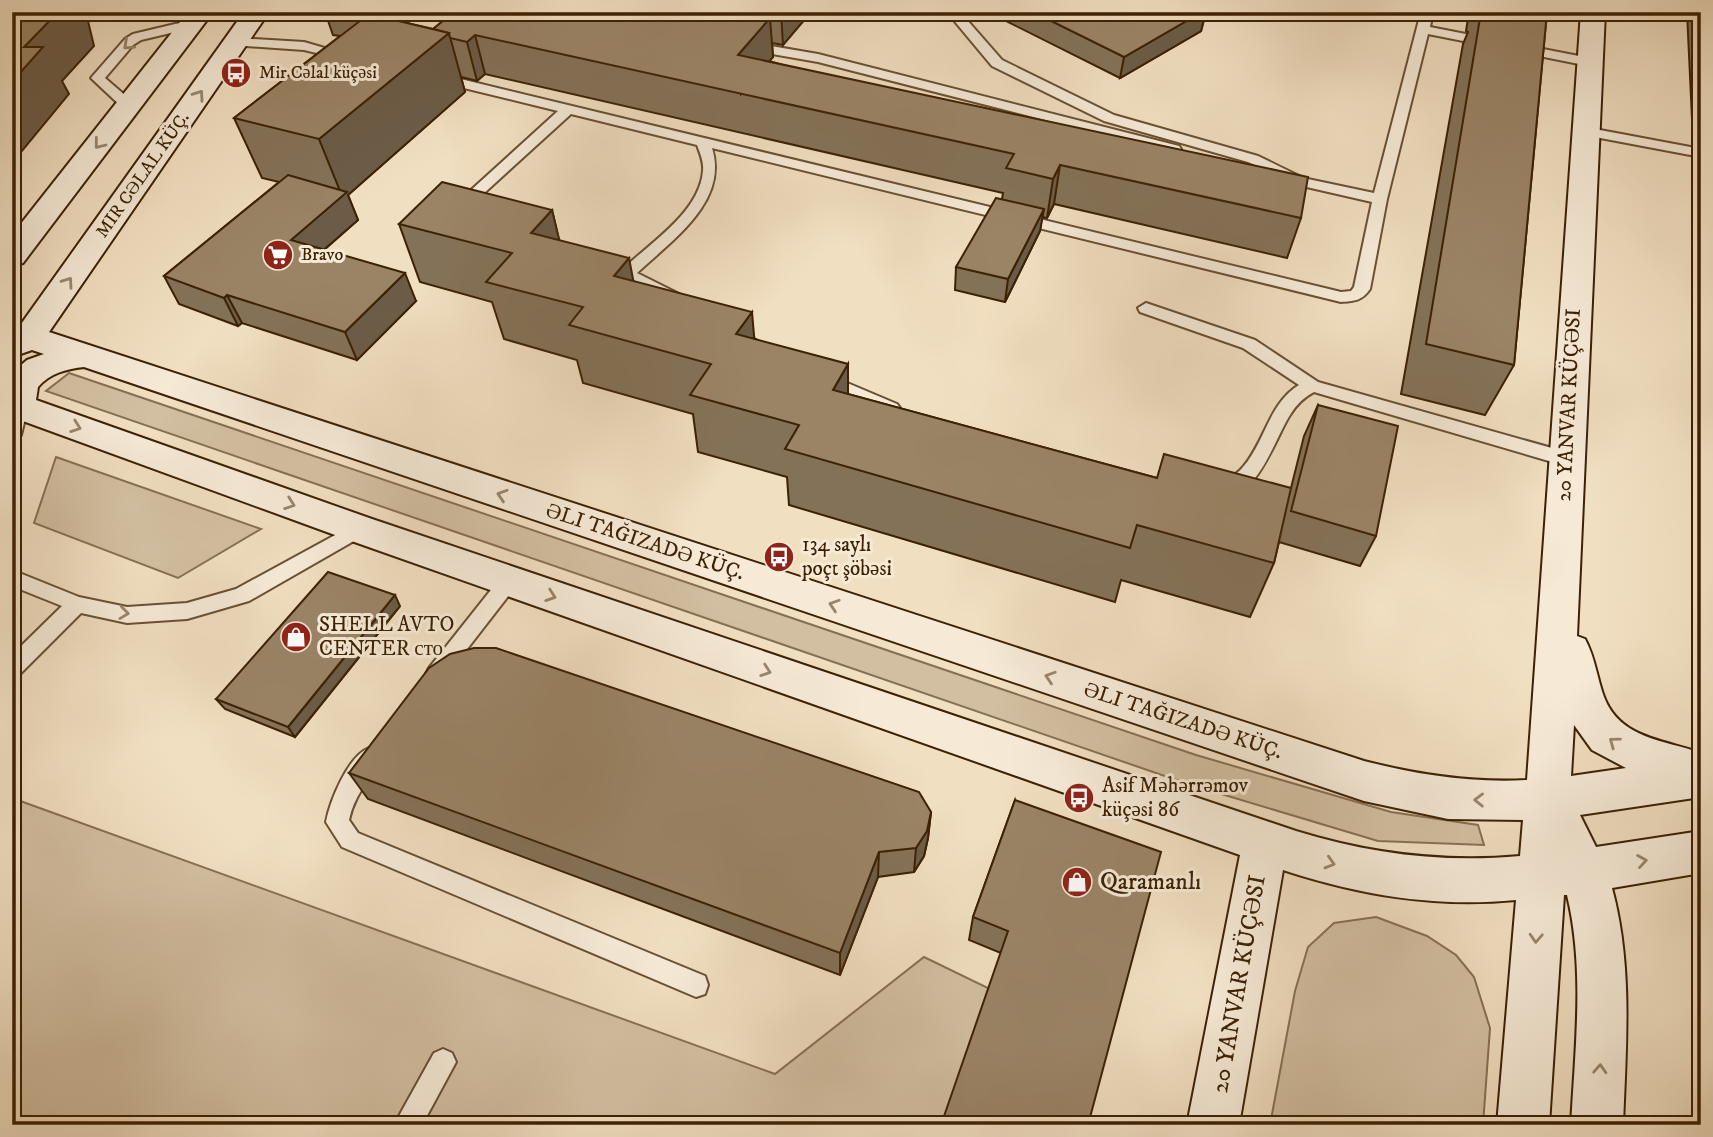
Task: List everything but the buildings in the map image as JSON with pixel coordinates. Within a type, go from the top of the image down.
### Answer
[{"type":"main road","name":"20 YANVAR KÜÇƏSI","points":[[1522,1125],[1562,873],[1548,797],[1584,131],[1593,12]]},
{"type":"main road","points":[[12,256],[197,18],[255,15]]},
{"type":"main road","name":"MIR CƏLAL KÜÇ.","points":[[18,341],[255,15]]},
{"type":"main road","points":[[18,341],[86,356],[1364,781],[1450,800],[1486,801],[1548,797],[1692,776]]},
{"type":"main road","points":[[86,356],[53,361],[28,376],[19,386],[14,415],[359,529],[1335,865],[1390,876],[1438,880],[1562,873],[1701,852]]},
{"type":"main road","points":[[1560,570],[1580,698],[1596,727],[1614,743],[1634,754],[1692,776]]},
{"type":"main road","name":"20 YANVAR KÜÇƏSI","points":[[1213,1125],[1265,843]]},
{"type":"main road","points":[[1562,873],[1596,926],[1601,1013],[1597,1125]]},
{"type":"lane","points":[[953,12],[970,27],[984,49],[997,62],[1098,113],[1253,159],[1313,186]]},
{"type":"lane","points":[[435,66],[424,75],[1341,297],[1354,296],[1362,289],[1380,199],[1427,12]]},
{"type":"lane","points":[[12,13],[197,18]]},
{"type":"lane","points":[[129,106],[98,78],[129,42],[137,37],[197,18]]},
{"type":"lane","points":[[1423,29],[1590,62]]},
{"type":"lane","points":[[236,42],[304,46],[357,59]]},
{"type":"lane","points":[[729,43],[818,58],[1313,186],[1380,199]]},
{"type":"lane","points":[[501,218],[473,204],[475,194],[568,109]]},
{"type":"lane","points":[[1584,131],[1701,153]]},
{"type":"lane","points":[[628,273],[690,212],[708,186],[710,169],[703,141]]},
{"type":"lane","points":[[590,256],[628,273],[687,306]]},
{"type":"lane","points":[[1146,308],[1249,344],[1312,386],[1566,459]]},
{"type":"lane","points":[[812,373],[911,416]]},
{"type":"lane","points":[[1214,492],[1231,489],[1245,480],[1283,410],[1295,396],[1312,386]]},
{"type":"lane","points":[[12,578],[77,604],[127,615],[187,611],[242,595],[359,529]]},
{"type":"lane","points":[[423,690],[509,581]]},
{"type":"lane","points":[[12,669],[77,604]]},
{"type":"lane","points":[[380,744],[355,777],[340,805],[337,822],[350,840],[696,985]]},
{"type":"lane","points":[[407,1125],[443,1062]]},
{"type":"shaded area","points":[[69,373],[1196,755],[1391,812],[1478,825],[1484,845],[1378,841],[1188,784],[46,391]]},
{"type":"shaded area","points":[[56,457],[261,529],[178,578],[34,523]]},
{"type":"shaded area","points":[[12,798],[775,1074],[924,957],[990,989],[943,1125],[12,1125]]},
{"type":"shaded area","points":[[1376,917],[1427,936],[1456,955],[1474,977],[1490,1028],[1483,1125],[1270,1125],[1295,991],[1308,947],[1334,923]]},
{"type":"place","name":"Mir Cəlal küçəsi","points":[[236,73]]},
{"type":"place","name":"Bravo","points":[[278,255]]},
{"type":"place","name":"134 saylı poçt şöbəsi","points":[[779,557]]},
{"type":"place","name":"SHELL AVTO CENTER сто","points":[[296,637]]},
{"type":"place","name":"Asif Məhərrəmov küçəsi 86","points":[[1079,798]]},
{"type":"place","name":"Qaramanlı","points":[[1077,882]]}]
